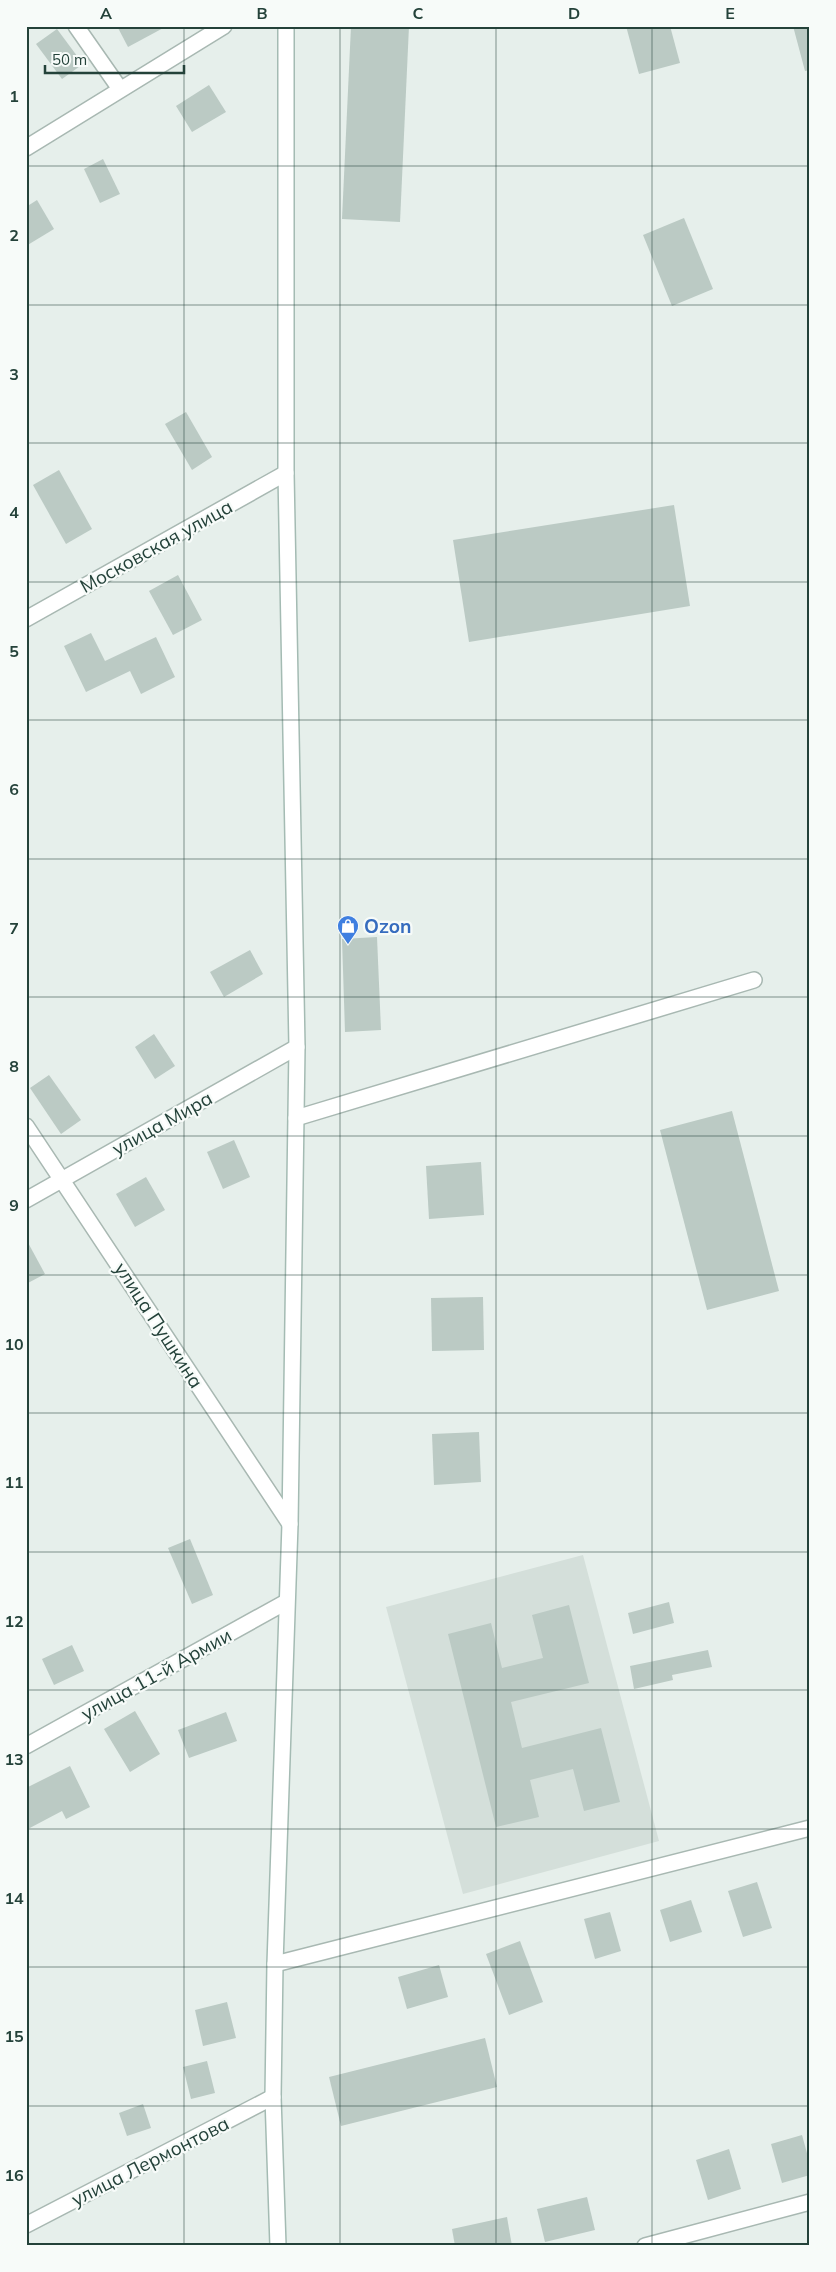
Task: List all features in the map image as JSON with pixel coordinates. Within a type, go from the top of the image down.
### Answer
[{"type":"street","points":[[76,26],[120,89]]},
{"type":"street","points":[[26,148],[224,26]]},
{"type":"street","points":[[278,2246],[273,2097],[275,1964],[290,1524],[297,1047],[286,473],[286,26]]},
{"type":"street","name":"Московская улица","points":[[26,620],[286,473]]},
{"type":"street","points":[[296,1118],[754,980]]},
{"type":"street","name":"улица Мира","points":[[26,1200],[297,1047]]},
{"type":"street","name":"улица Пушкина","points":[[26,1126],[290,1524]]},
{"type":"street","name":"улица 11-й Армии","points":[[26,1746],[286,1602]]},
{"type":"street","points":[[275,1964],[810,1828]]},
{"type":"street","name":"улица Лермонтова","points":[[26,2225],[273,2097]]},
{"type":"street","points":[[645,2246],[810,2202]]},
{"type":"shaded area","points":[[583,1555],[659,1841],[463,1894],[386,1607]]},
{"type":"building","points":[[117,26],[167,26],[128,47]]},
{"type":"building","points":[[351,26],[409,26],[400,222],[342,219]]},
{"type":"building","points":[[626,26],[670,26],[680,63],[639,74]]},
{"type":"building","points":[[793,26],[810,26],[810,70],[805,71]]},
{"type":"building","points":[[57,29],[83,64],[62,79],[36,44]]},
{"type":"building","points":[[209,85],[226,112],[192,132],[176,106]]},
{"type":"building","points":[[103,159],[120,194],[100,203],[84,169]]},
{"type":"building","points":[[37,200],[54,229],[26,246],[26,207]]},
{"type":"building","points":[[684,218],[713,289],[672,306],[643,235]]},
{"type":"building","points":[[186,412],[212,457],[192,470],[165,424]]},
{"type":"building","points":[[59,470],[92,529],[66,544],[33,485]]},
{"type":"building","points":[[674,505],[690,606],[469,642],[453,540]]},
{"type":"building","points":[[178,575],[202,620],[173,635],[149,591]]},
{"type":"building","points":[[91,633],[105,661],[156,637],[175,677],[141,694],[130,671],[86,692],[64,646]]},
{"type":"building","points":[[377,937],[381,1030],[345,1032],[342,939]]},
{"type":"building","points":[[250,950],[263,974],[224,997],[210,972]]},
{"type":"building","points":[[154,1034],[175,1066],[155,1079],[135,1047]]},
{"type":"building","points":[[49,1075],[81,1120],[61,1134],[30,1088]]},
{"type":"building","points":[[732,1111],[779,1291],[707,1310],[660,1130]]},
{"type":"building","points":[[234,1140],[250,1177],[223,1189],[207,1152]]},
{"type":"building","points":[[481,1162],[484,1215],[429,1219],[426,1166]]},
{"type":"building","points":[[146,1177],[165,1210],[135,1227],[116,1194]]},
{"type":"building","points":[[26,1239],[45,1274],[26,1284]]},
{"type":"building","points":[[483,1297],[484,1350],[432,1351],[431,1298]]},
{"type":"building","points":[[479,1432],[481,1482],[434,1485],[432,1434]]},
{"type":"building","points":[[190,1539],[213,1595],[192,1604],[168,1548]]},
{"type":"building","points":[[669,1602],[674,1623],[633,1634],[628,1613]]},
{"type":"building","points":[[569,1605],[589,1683],[511,1702],[522,1748],[601,1728],[620,1802],[584,1811],[573,1769],[530,1780],[539,1817],[496,1827],[448,1634],[491,1623],[502,1668],[543,1658],[532,1615]]},
{"type":"building","points":[[72,1645],[84,1671],[54,1685],[42,1659]]},
{"type":"building","points":[[708,1650],[712,1667],[672,1675],[673,1680],[634,1689],[630,1666]]},
{"type":"building","points":[[135,1711],[160,1754],[130,1772],[104,1729]]},
{"type":"building","points":[[226,1712],[237,1741],[189,1758],[178,1730]]},
{"type":"building","points":[[70,1766],[90,1807],[66,1819],[62,1811],[26,1830],[26,1788]]},
{"type":"building","points":[[757,1882],[772,1928],[743,1937],[728,1891]]},
{"type":"building","points":[[691,1900],[702,1932],[670,1942],[660,1910]]},
{"type":"building","points":[[610,1912],[621,1951],[595,1959],[584,1919]]},
{"type":"building","points":[[520,1941],[543,2002],[509,2015],[486,1954]]},
{"type":"building","points":[[439,1965],[448,1997],[407,2009],[398,1977]]},
{"type":"building","points":[[227,2002],[236,2038],[203,2046],[195,2010]]},
{"type":"building","points":[[485,2038],[497,2087],[341,2126],[329,2077]]},
{"type":"building","points":[[207,2061],[215,2093],[191,2099],[183,2067]]},
{"type":"building","points":[[143,2104],[151,2128],[127,2136],[119,2113]]},
{"type":"building","points":[[802,2135],[810,2164],[810,2175],[782,2183],[771,2144]]},
{"type":"building","points":[[729,2149],[741,2189],[708,2200],[696,2160]]},
{"type":"building","points":[[587,2197],[595,2230],[545,2242],[537,2209]]},
{"type":"building","points":[[507,2217],[512,2246],[455,2246],[452,2229]]},
{"type":"place","name":"Ozon","points":[[348,945]]}]
